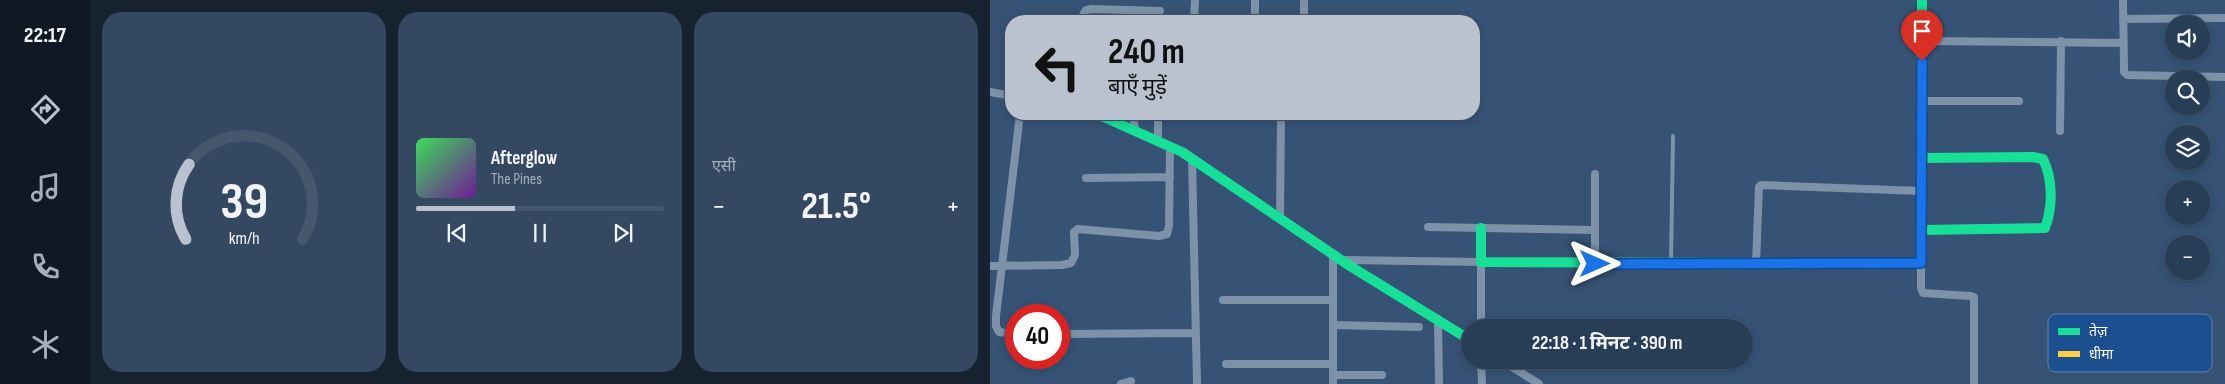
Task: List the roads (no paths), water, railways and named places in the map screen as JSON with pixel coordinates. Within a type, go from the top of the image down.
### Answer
[{"type":"street","points":[[1194,15],[1195,0]]},
{"type":"street","points":[[1255,0],[1255,15]]},
{"type":"street","points":[[1304,0],[1304,15]]},
{"type":"street","points":[[1922,0],[1921,288],[1923,293],[1974,297],[1974,384]]},
{"type":"street","points":[[2123,0],[2124,72],[2127,75],[2225,77]]},
{"type":"street","points":[[1083,15],[1086,10],[1160,11]]},
{"type":"street","points":[[1123,10],[1123,15]]},
{"type":"street","points":[[2123,19],[2225,18]]},
{"type":"street","points":[[1922,42],[2123,42]]},
{"type":"street","points":[[2060,131],[2061,42]]},
{"type":"street","points":[[990,92],[1005,95]]},
{"type":"street","points":[[1922,101],[2019,100]]},
{"type":"street","points":[[1005,333],[999,332],[996,326],[1001,266],[1019,120]]},
{"type":"street","points":[[1113,120],[1158,140],[1192,159],[1337,258],[1461,334]]},
{"type":"street","points":[[1134,120],[1135,130]]},
{"type":"street","points":[[1158,120],[1158,140]]},
{"type":"street","points":[[1280,219],[1281,120]]},
{"type":"street","points":[[990,266],[1062,265],[1071,262],[1075,255],[1074,232],[1078,229],[1159,236],[1167,234],[1169,230],[1170,146]]},
{"type":"street","points":[[1921,230],[2040,229],[2045,228],[2048,222],[2049,206],[2049,172],[2043,159],[2033,157],[1922,158]]},
{"type":"street","points":[[1192,159],[1197,384]]},
{"type":"street","points":[[1595,174],[1595,264]]},
{"type":"street","points":[[1086,178],[1170,177]]},
{"type":"street","points":[[1756,263],[1758,187],[1760,185],[1921,191]]},
{"type":"street","points":[[1428,227],[1595,230]]},
{"type":"street","points":[[1481,228],[1481,319]]},
{"type":"street","points":[[1337,258],[1595,264],[1921,263]]},
{"type":"street","points":[[1333,384],[1333,300],[1337,258]]},
{"type":"street","points":[[1223,300],[1333,300]]},
{"type":"street","points":[[1438,319],[1439,384]]},
{"type":"street","points":[[1333,325],[1419,327]]},
{"type":"street","points":[[1070,334],[1195,333]]},
{"type":"street","points":[[1226,364],[1333,364]]},
{"type":"street","points":[[1481,369],[1482,384]]},
{"type":"street","points":[[1515,369],[1539,384]]},
{"type":"street","points":[[1333,375],[1382,375]]},
{"type":"street","points":[[1121,384],[1131,381]]},
{"type":"lane","points":[[1671,264],[1673,136]]}]
